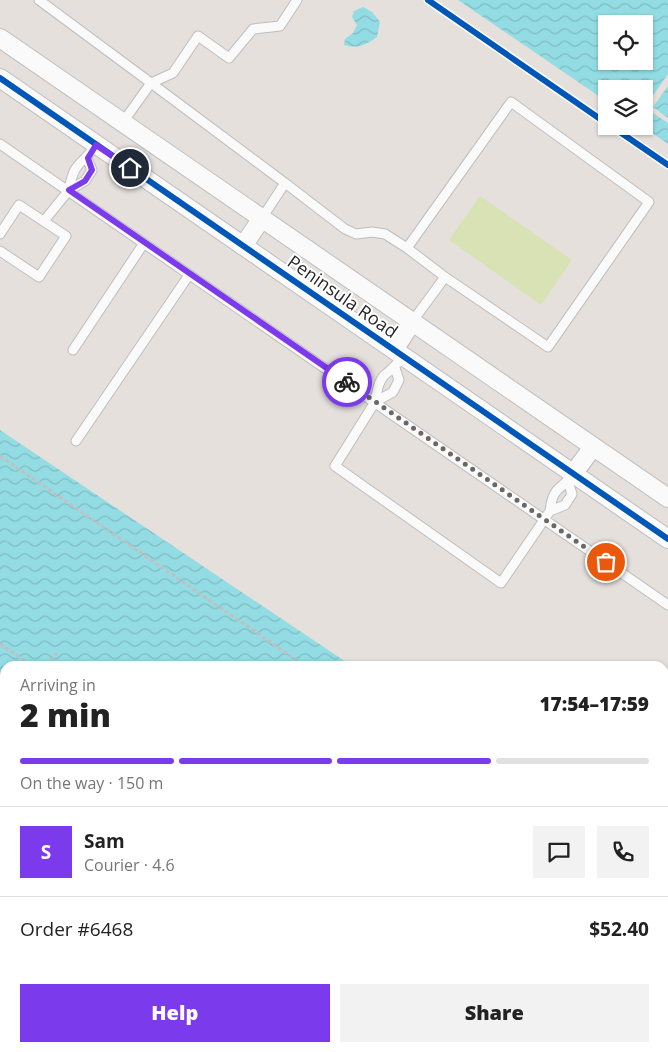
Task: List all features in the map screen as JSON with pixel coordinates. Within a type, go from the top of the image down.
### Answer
[{"type":"street","name":"Peninsula Road","points":[[0,38],[668,498]]},
{"type":"street","name":"Peninsula Road","points":[[0,78],[92,151],[243,246],[397,358],[570,478],[668,539]]},
{"type":"street","points":[[243,246],[262,218]]},
{"type":"street","points":[[397,358],[412,322]]},
{"type":"street","points":[[570,478],[593,447]]},
{"type":"lane","points":[[39,0],[345,229],[356,234],[372,232],[385,234],[548,347],[649,202],[511,102],[407,248]]},
{"type":"lane","points":[[122,122],[151,83],[173,73],[198,36],[229,58],[253,29],[280,26],[296,0]]},
{"type":"lane","points":[[0,144],[668,605]]},
{"type":"lane","points":[[69,190],[72,173],[78,162],[92,151]]},
{"type":"lane","points":[[44,221],[69,190],[85,181],[92,170],[92,151]]},
{"type":"lane","points":[[262,218],[285,183]]},
{"type":"lane","points":[[0,234],[19,204],[66,236],[40,277],[0,251]]},
{"type":"lane","points":[[73,350],[144,243]]},
{"type":"lane","points":[[76,440],[190,275]]},
{"type":"lane","points":[[412,322],[445,277]]},
{"type":"lane","points":[[375,402],[393,392],[399,380],[397,358]]},
{"type":"lane","points":[[397,358],[379,384],[375,402],[335,466],[501,583],[550,510],[552,497],[558,486],[570,478],[572,494],[565,505],[550,510]]},
{"type":"path","points":[[0,456],[298,661]]},
{"type":"path","points":[[0,644],[26,661]]},
{"type":"path","points":[[51,661],[57,653]]},
{"type":"green space","points":[[480,196],[572,260],[541,305],[449,240]]},
{"type":"water","points":[[458,0],[668,0],[668,144],[653,134],[653,80],[598,80],[598,96]]},
{"type":"water","points":[[363,7],[372,12],[380,22],[377,37],[362,46],[344,45],[345,39],[353,33],[357,25],[352,17],[354,11]]},
{"type":"water","points":[[0,430],[345,661],[0,661]]},
{"type":"pier","points":[[668,74],[668,86],[653,107],[653,96]]},
{"type":"pier","points":[[653,107],[668,118],[668,123],[653,113]]},
{"type":"cycle path","points":[[428,0],[598,117]]},
{"type":"cycle path","points":[[0,78],[668,539]]},
{"type":"cycle path","points":[[624,135],[668,165]]},
{"type":"way so far","points":[[347,382],[606,562]]},
{"type":"route","points":[[130,168],[96,145],[88,158],[92,170],[85,181],[69,190],[347,382]]}]
